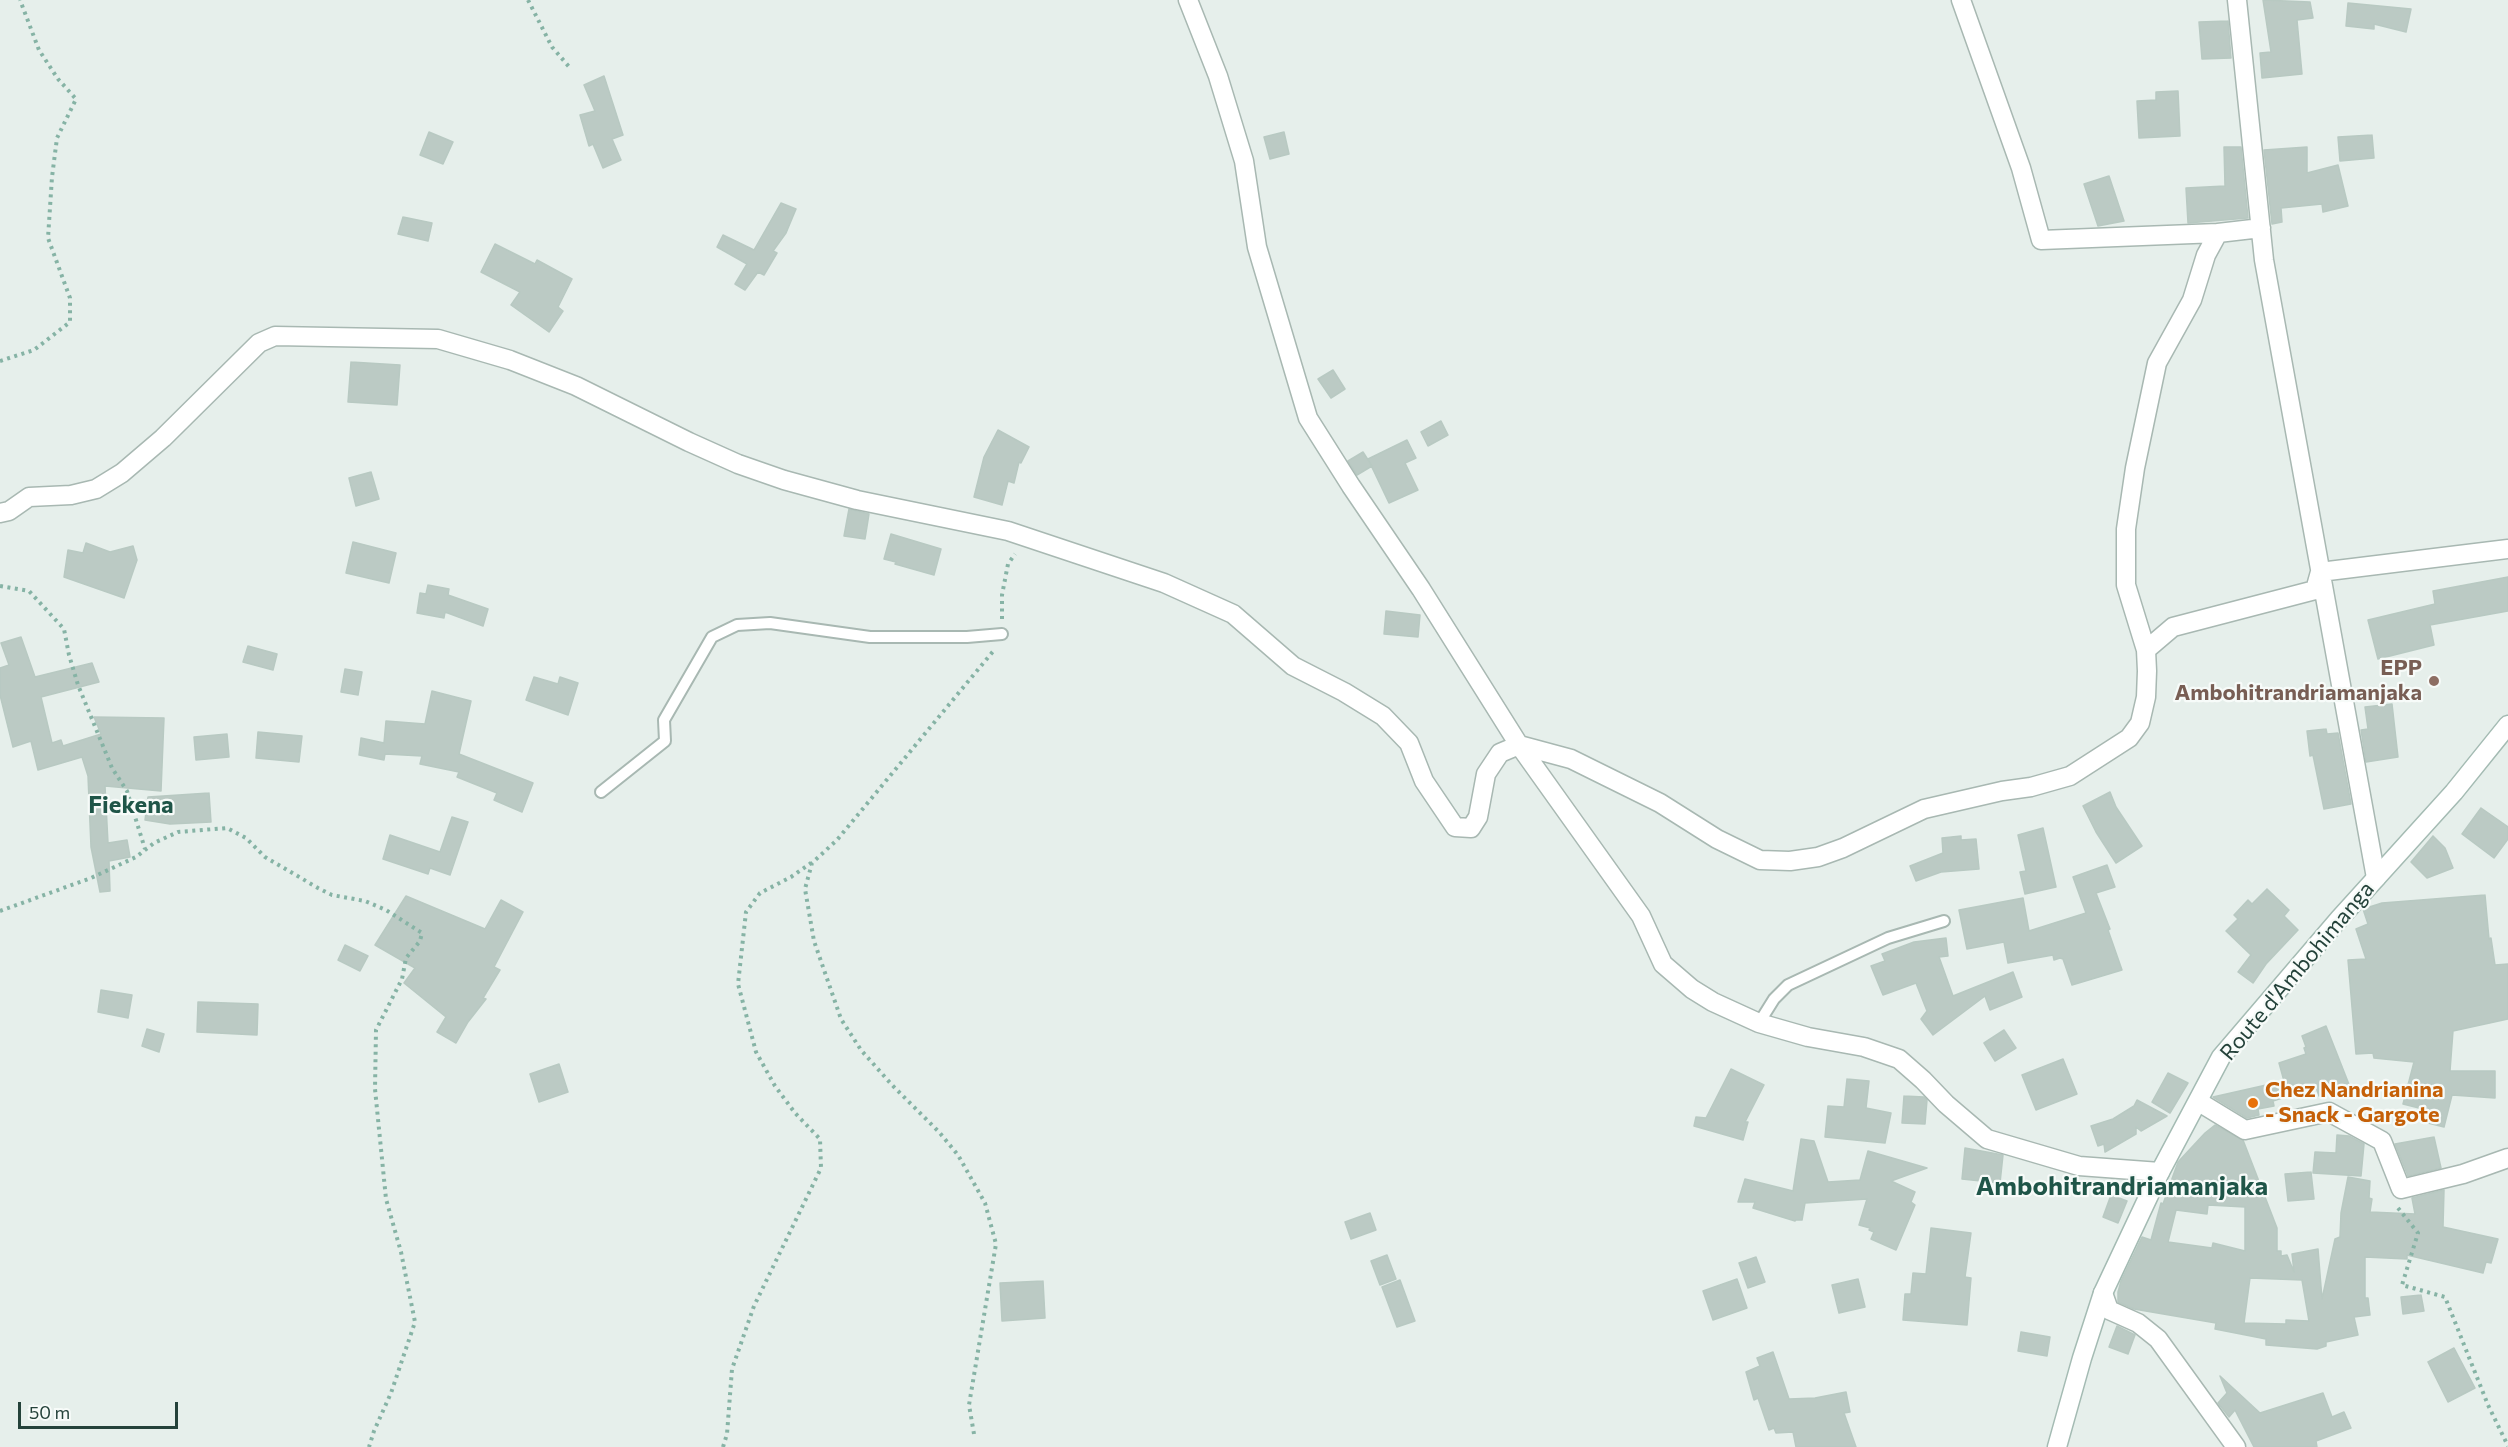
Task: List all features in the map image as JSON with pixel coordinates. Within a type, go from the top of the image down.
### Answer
[{"type":"street","points":[[1188,0],[1218,76],[1244,161],[1257,247],[1308,418],[1421,589],[1519,745],[1641,916],[1663,964],[1692,989],[1713,1002],[1759,1023],[1808,1037],[1864,1047],[1899,1059],[1986,1139],[2079,1166],[2160,1172]]},
{"type":"street","points":[[1961,0],[2021,168],[2041,240],[2218,233],[2261,228]]},
{"type":"street","points":[[2237,0],[2264,260],[2376,878]]},
{"type":"street","points":[[0,513],[9,511],[29,497],[71,495],[96,489],[122,473],[163,438],[260,343],[275,336],[438,339],[510,360],[576,386],[688,442],[738,464],[784,480],[857,500],[1008,531],[1164,583],[1233,614],[1293,666],[1344,692],[1383,716],[1409,743],[1425,781],[1455,827],[1471,828],[1478,817],[1486,774],[1500,753],[1519,745],[1580,763],[1660,803],[1717,838],[1760,860],[1790,861],[1818,857],[1843,848],[1924,809],[2002,790],[2031,787],[2070,776],[2129,738],[2140,723],[2146,697],[2146,650],[2126,585],[2126,529],[2135,468],[2157,363],[2192,300],[2206,255],[2218,233]]},
{"type":"street","points":[[2320,572],[2508,549]]},
{"type":"street","points":[[2146,650],[2173,627],[2314,590],[2320,572]]},
{"type":"street","name":"Route d'Ambohimanga","points":[[2057,1447],[2103,1293],[2140,1220],[2160,1172],[2221,1057],[2454,792],[2508,725]]},
{"type":"street","points":[[2199,1102],[2245,1130],[2329,1112],[2382,1141],[2401,1189],[2463,1174],[2508,1158]]},
{"type":"street","points":[[2103,1293],[2109,1310],[2138,1323],[2158,1339],[2236,1447]]},
{"type":"lane","points":[[601,792],[664,741],[664,720],[712,637],[737,625],[770,623],[870,637],[967,638],[1002,634]]},
{"type":"lane","points":[[1759,1023],[1774,999],[1788,985],[1888,938],[1944,921]]},
{"type":"path","points":[[0,361],[34,350],[70,322],[70,298],[48,238],[57,138],[76,99],[58,79],[39,50],[20,0]]},
{"type":"path","points":[[528,0],[552,47],[571,69]]},
{"type":"path","points":[[723,1447],[727,1434],[732,1369],[754,1306],[821,1168],[820,1139],[795,1113],[756,1052],[738,984],[746,912],[760,893],[812,863],[837,840],[969,678],[993,653],[1002,634],[1002,595],[1008,564],[1016,552],[1034,539]]},
{"type":"path","points":[[0,586],[29,591],[64,629],[78,685],[112,768],[127,791],[145,849]]},
{"type":"path","points":[[0,911],[91,878],[136,857],[145,849],[178,832],[227,828],[246,838],[265,857],[318,888],[332,895],[365,901],[386,910],[422,933],[420,941],[406,957],[402,979],[376,1030],[375,1089],[386,1199],[415,1322],[391,1393],[369,1447]]},
{"type":"path","points":[[812,863],[805,890],[814,941],[841,1019],[868,1059],[939,1132],[958,1155],[986,1203],[996,1244],[969,1406],[974,1434]]},
{"type":"path","points":[[2401,1189],[2397,1201],[2398,1209],[2418,1233],[2402,1285],[2445,1296],[2488,1405],[2508,1446]]},
{"type":"building","points":[[2263,0],[2310,2],[2313,18],[2297,20],[2302,74],[2262,78],[2260,53],[2271,52]]},
{"type":"building","points":[[2348,3],[2411,9],[2406,32],[2374,24],[2374,29],[2346,26]]},
{"type":"building","points":[[2228,21],[2231,58],[2202,59],[2199,22]]},
{"type":"building","points":[[604,76],[623,135],[612,139],[621,160],[603,168],[593,144],[589,146],[580,115],[595,111],[584,85]]},
{"type":"building","points":[[2178,91],[2180,136],[2139,138],[2137,101],[2156,100],[2156,92]]},
{"type":"building","points":[[429,132],[453,142],[443,164],[420,155]]},
{"type":"building","points":[[1284,132],[1289,154],[1270,159],[1264,137]]},
{"type":"building","points":[[2372,135],[2374,158],[2340,161],[2338,137]]},
{"type":"building","points":[[2224,147],[2241,147],[2248,218],[2188,223],[2186,188],[2225,186]]},
{"type":"building","points":[[2307,147],[2307,173],[2338,165],[2348,206],[2323,212],[2322,204],[2281,208],[2282,222],[2272,224],[2264,150]]},
{"type":"building","points":[[2109,176],[2124,221],[2098,226],[2084,184]]},
{"type":"building","points":[[781,203],[796,209],[786,233],[773,251],[777,253],[764,275],[758,272],[745,290],[735,284],[747,264],[717,247],[723,235],[754,250]]},
{"type":"building","points":[[403,217],[432,223],[428,241],[398,234]]},
{"type":"building","points":[[495,244],[535,264],[537,260],[572,279],[558,307],[563,311],[549,332],[511,305],[520,292],[481,272]]},
{"type":"building","points":[[351,362],[400,365],[397,405],[348,402]]},
{"type":"building","points":[[1333,370],[1345,389],[1331,398],[1318,379]]},
{"type":"building","points":[[1441,421],[1448,435],[1428,446],[1421,432]]},
{"type":"building","points":[[998,430],[1029,447],[1021,463],[1019,462],[1014,483],[1008,481],[1002,505],[974,497],[984,457]]},
{"type":"building","points":[[1407,440],[1416,458],[1405,463],[1418,490],[1389,503],[1368,459]]},
{"type":"building","points":[[1363,452],[1372,466],[1357,475],[1348,461]]},
{"type":"building","points":[[371,472],[379,499],[356,506],[349,478]]},
{"type":"building","points":[[849,509],[869,514],[865,539],[844,536]]},
{"type":"building","points":[[891,534],[941,549],[934,575],[884,559]]},
{"type":"building","points":[[353,542],[396,553],[389,583],[346,573]]},
{"type":"building","points":[[86,543],[110,552],[133,546],[137,560],[124,598],[64,577],[68,550],[83,553]]},
{"type":"building","points":[[2508,577],[2508,611],[2430,625],[2434,645],[2378,659],[2368,620],[2435,604],[2433,591]]},
{"type":"building","points":[[428,585],[449,589],[448,595],[488,609],[483,626],[445,612],[444,618],[417,613],[420,593],[426,594]]},
{"type":"building","points":[[1386,611],[1420,615],[1418,637],[1384,634]]},
{"type":"building","points":[[21,637],[35,677],[92,663],[99,682],[41,697],[52,743],[61,740],[63,746],[101,734],[94,717],[164,718],[161,791],[105,786],[108,843],[127,840],[130,857],[109,861],[110,891],[100,892],[91,847],[88,776],[82,757],[38,770],[31,741],[13,747],[0,695],[0,668],[9,665],[1,643]]},
{"type":"building","points":[[248,646],[277,654],[273,670],[243,662]]},
{"type":"building","points":[[345,669],[362,672],[358,695],[341,692]]},
{"type":"building","points":[[534,677],[558,684],[560,677],[578,683],[568,715],[526,700]]},
{"type":"building","points":[[432,691],[471,701],[459,754],[533,783],[522,812],[494,800],[497,793],[457,777],[459,772],[420,764],[422,756],[385,754],[384,760],[359,755],[361,738],[384,743],[386,721],[425,724]]},
{"type":"building","points":[[2392,704],[2398,757],[2366,762],[2361,730],[2368,729],[2365,707]]},
{"type":"building","points":[[2326,729],[2327,734],[2338,733],[2351,804],[2324,809],[2313,755],[2310,756],[2307,731]]},
{"type":"building","points":[[258,732],[302,736],[299,762],[256,758]]},
{"type":"building","points":[[227,734],[229,757],[196,760],[194,737]]},
{"type":"building","points":[[2110,792],[2116,807],[2142,846],[2116,863],[2083,806]]},
{"type":"building","points":[[209,793],[211,822],[170,824],[145,820],[148,797]]},
{"type":"building","points":[[2481,808],[2508,827],[2508,839],[2494,858],[2462,834]]},
{"type":"building","points":[[452,817],[468,822],[450,875],[430,868],[428,874],[383,859],[390,835],[440,852]]},
{"type":"building","points":[[2043,828],[2056,887],[2025,894],[2020,872],[2026,871],[2018,835]]},
{"type":"building","points":[[1961,836],[1961,840],[1976,839],[1979,869],[1941,872],[1916,881],[1910,866],[1943,853],[1942,838]]},
{"type":"building","points":[[2433,836],[2445,848],[2453,868],[2427,878],[2411,862]]},
{"type":"building","points":[[2107,865],[2115,887],[2096,893],[2122,970],[2072,985],[2063,959],[2054,960],[2053,955],[2008,963],[2004,942],[1967,949],[1959,910],[2023,898],[2029,931],[2086,913],[2073,877]]},
{"type":"building","points":[[2267,889],[2289,910],[2284,916],[2298,930],[2266,964],[2253,983],[2238,972],[2251,955],[2226,931],[2238,919],[2234,915],[2248,900],[2252,904]]},
{"type":"building","points":[[2485,895],[2489,939],[2491,938],[2495,965],[2508,964],[2508,1019],[2453,1031],[2450,1071],[2495,1071],[2495,1098],[2452,1095],[2444,1127],[2428,1123],[2431,1111],[2403,1104],[2414,1062],[2374,1058],[2373,1053],[2356,1054],[2348,960],[2366,959],[2356,929],[2368,924],[2363,909],[2382,903]]},
{"type":"building","points":[[406,896],[485,929],[501,900],[523,912],[494,967],[500,970],[483,998],[486,999],[468,1022],[456,1043],[437,1032],[446,1017],[404,983],[415,968],[375,945]]},
{"type":"building","points":[[1946,938],[1948,956],[1939,957],[1953,996],[2013,972],[2022,997],[1990,1010],[1985,996],[1933,1035],[1921,1019],[1927,1011],[1916,983],[1883,995],[1871,966],[1885,961],[1882,954],[1914,942]]},
{"type":"building","points":[[345,945],[368,956],[360,971],[338,960]]},
{"type":"building","points":[[101,990],[132,995],[128,1018],[98,1012]]},
{"type":"building","points":[[198,1002],[258,1004],[257,1035],[197,1032]]},
{"type":"building","points":[[2326,1026],[2352,1092],[2335,1091],[2319,1096],[2316,1087],[2273,1101],[2274,1106],[2258,1109],[2259,1115],[2247,1118],[2213,1097],[2284,1081],[2279,1063],[2306,1054],[2302,1036]]},
{"type":"building","points":[[147,1029],[164,1034],[159,1052],[142,1046]]},
{"type":"building","points":[[2004,1030],[2016,1048],[1995,1061],[1984,1043]]},
{"type":"building","points":[[2063,1059],[2077,1094],[2036,1110],[2022,1075]]},
{"type":"building","points":[[559,1064],[568,1092],[539,1102],[530,1074]]},
{"type":"building","points":[[1731,1069],[1764,1085],[1745,1122],[1748,1122],[1743,1140],[1694,1126],[1696,1117],[1706,1118]]},
{"type":"building","points":[[2168,1073],[2188,1083],[2170,1113],[2152,1102]]},
{"type":"building","points":[[1847,1079],[1869,1081],[1866,1108],[1891,1113],[1885,1143],[1825,1137],[1828,1106],[1844,1107]]},
{"type":"building","points":[[1904,1096],[1924,1097],[1927,1100],[1925,1124],[1902,1123]]},
{"type":"building","points":[[2137,1100],[2167,1116],[2141,1131],[2136,1127],[2136,1134],[2105,1152],[2104,1144],[2098,1146],[2091,1126],[2113,1119],[2134,1106]]},
{"type":"building","points":[[2215,1125],[2243,1140],[2277,1228],[2277,1251],[2281,1251],[2281,1256],[2287,1255],[2294,1272],[2292,1254],[2318,1249],[2322,1299],[2335,1239],[2340,1237],[2341,1213],[2348,1177],[2370,1181],[2369,1198],[2372,1199],[2370,1212],[2415,1214],[2412,1198],[2444,1190],[2443,1227],[2498,1239],[2491,1263],[2486,1262],[2483,1273],[2407,1255],[2407,1259],[2365,1257],[2365,1298],[2368,1298],[2370,1315],[2354,1317],[2358,1335],[2326,1342],[2326,1346],[2317,1349],[2266,1345],[2266,1339],[2215,1329],[2216,1323],[2134,1309],[2118,1302],[2121,1281],[2142,1237],[2151,1240],[2161,1203],[2163,1204],[2178,1162]],"holes":[[[2208,1205],[2245,1207],[2245,1251],[2213,1243],[2212,1248],[2168,1242],[2176,1210],[2207,1214]],[[2250,1278],[2302,1280],[2309,1321],[2286,1320],[2286,1324],[2244,1323]]]},
{"type":"building","points":[[2337,1135],[2349,1136],[2364,1144],[2361,1176],[2313,1173],[2315,1152],[2336,1153]]},
{"type":"building","points":[[2434,1137],[2441,1168],[2408,1176],[2395,1144]]},
{"type":"building","points":[[1801,1139],[1814,1141],[1828,1182],[1860,1180],[1868,1151],[1927,1168],[1891,1181],[1915,1192],[1911,1202],[1915,1205],[1896,1250],[1871,1239],[1874,1232],[1869,1230],[1870,1228],[1859,1225],[1867,1199],[1805,1203],[1802,1220],[1795,1221],[1753,1208],[1755,1202],[1738,1202],[1745,1179],[1793,1191]]},
{"type":"building","points":[[1965,1148],[2003,1155],[2000,1183],[1962,1179]]},
{"type":"building","points":[[2311,1172],[2314,1199],[2288,1201],[2285,1174]]},
{"type":"building","points":[[2111,1195],[2127,1201],[2118,1223],[2103,1217]]},
{"type":"building","points":[[1370,1213],[1376,1230],[1351,1239],[1345,1222]]},
{"type":"building","points":[[1931,1228],[1971,1233],[1965,1277],[1971,1278],[1967,1325],[1903,1320],[1905,1294],[1911,1294],[1913,1273],[1926,1274]]},
{"type":"building","points":[[1387,1255],[1396,1279],[1380,1285],[1371,1261]]},
{"type":"building","points":[[1756,1257],[1765,1282],[1748,1288],[1739,1263]]},
{"type":"building","points":[[1737,1279],[1747,1308],[1713,1320],[1703,1291]]},
{"type":"building","points":[[1858,1279],[1865,1307],[1839,1313],[1832,1285]]},
{"type":"building","points":[[1400,1280],[1415,1321],[1397,1327],[1382,1287]]},
{"type":"building","points":[[1043,1281],[1045,1318],[1002,1321],[1000,1283]]},
{"type":"building","points":[[2421,1295],[2424,1311],[2403,1314],[2401,1297]]},
{"type":"building","points":[[2117,1326],[2135,1335],[2128,1354],[2109,1347]]},
{"type":"building","points":[[2021,1332],[2050,1337],[2047,1356],[2018,1351]]},
{"type":"building","points":[[2454,1348],[2475,1388],[2448,1402],[2428,1362]]},
{"type":"building","points":[[1773,1352],[1789,1399],[1815,1398],[1846,1392],[1850,1412],[1844,1413],[1856,1447],[1796,1447],[1793,1432],[1776,1433],[1774,1428],[1769,1430],[1758,1398],[1754,1400],[1746,1372],[1760,1366],[1757,1358]]},
{"type":"building","points":[[2220,1376],[2260,1413],[2323,1393],[2332,1417],[2344,1412],[2351,1428],[2316,1441],[2317,1447],[2254,1447],[2235,1410],[2229,1417],[2218,1403],[2227,1393]]},
{"type":"place","name":"EPP Ambohitrandriamanjaka","points":[[2434,681]]},
{"type":"place","name":"Chez Nandrianina - Snack - Gargote","points":[[2253,1103]]},
{"type":"district","name":"Fiekena","points":[[131,805]]},
{"type":"district","name":"Ambohitrandriamanjaka","points":[[2122,1186]]}]
